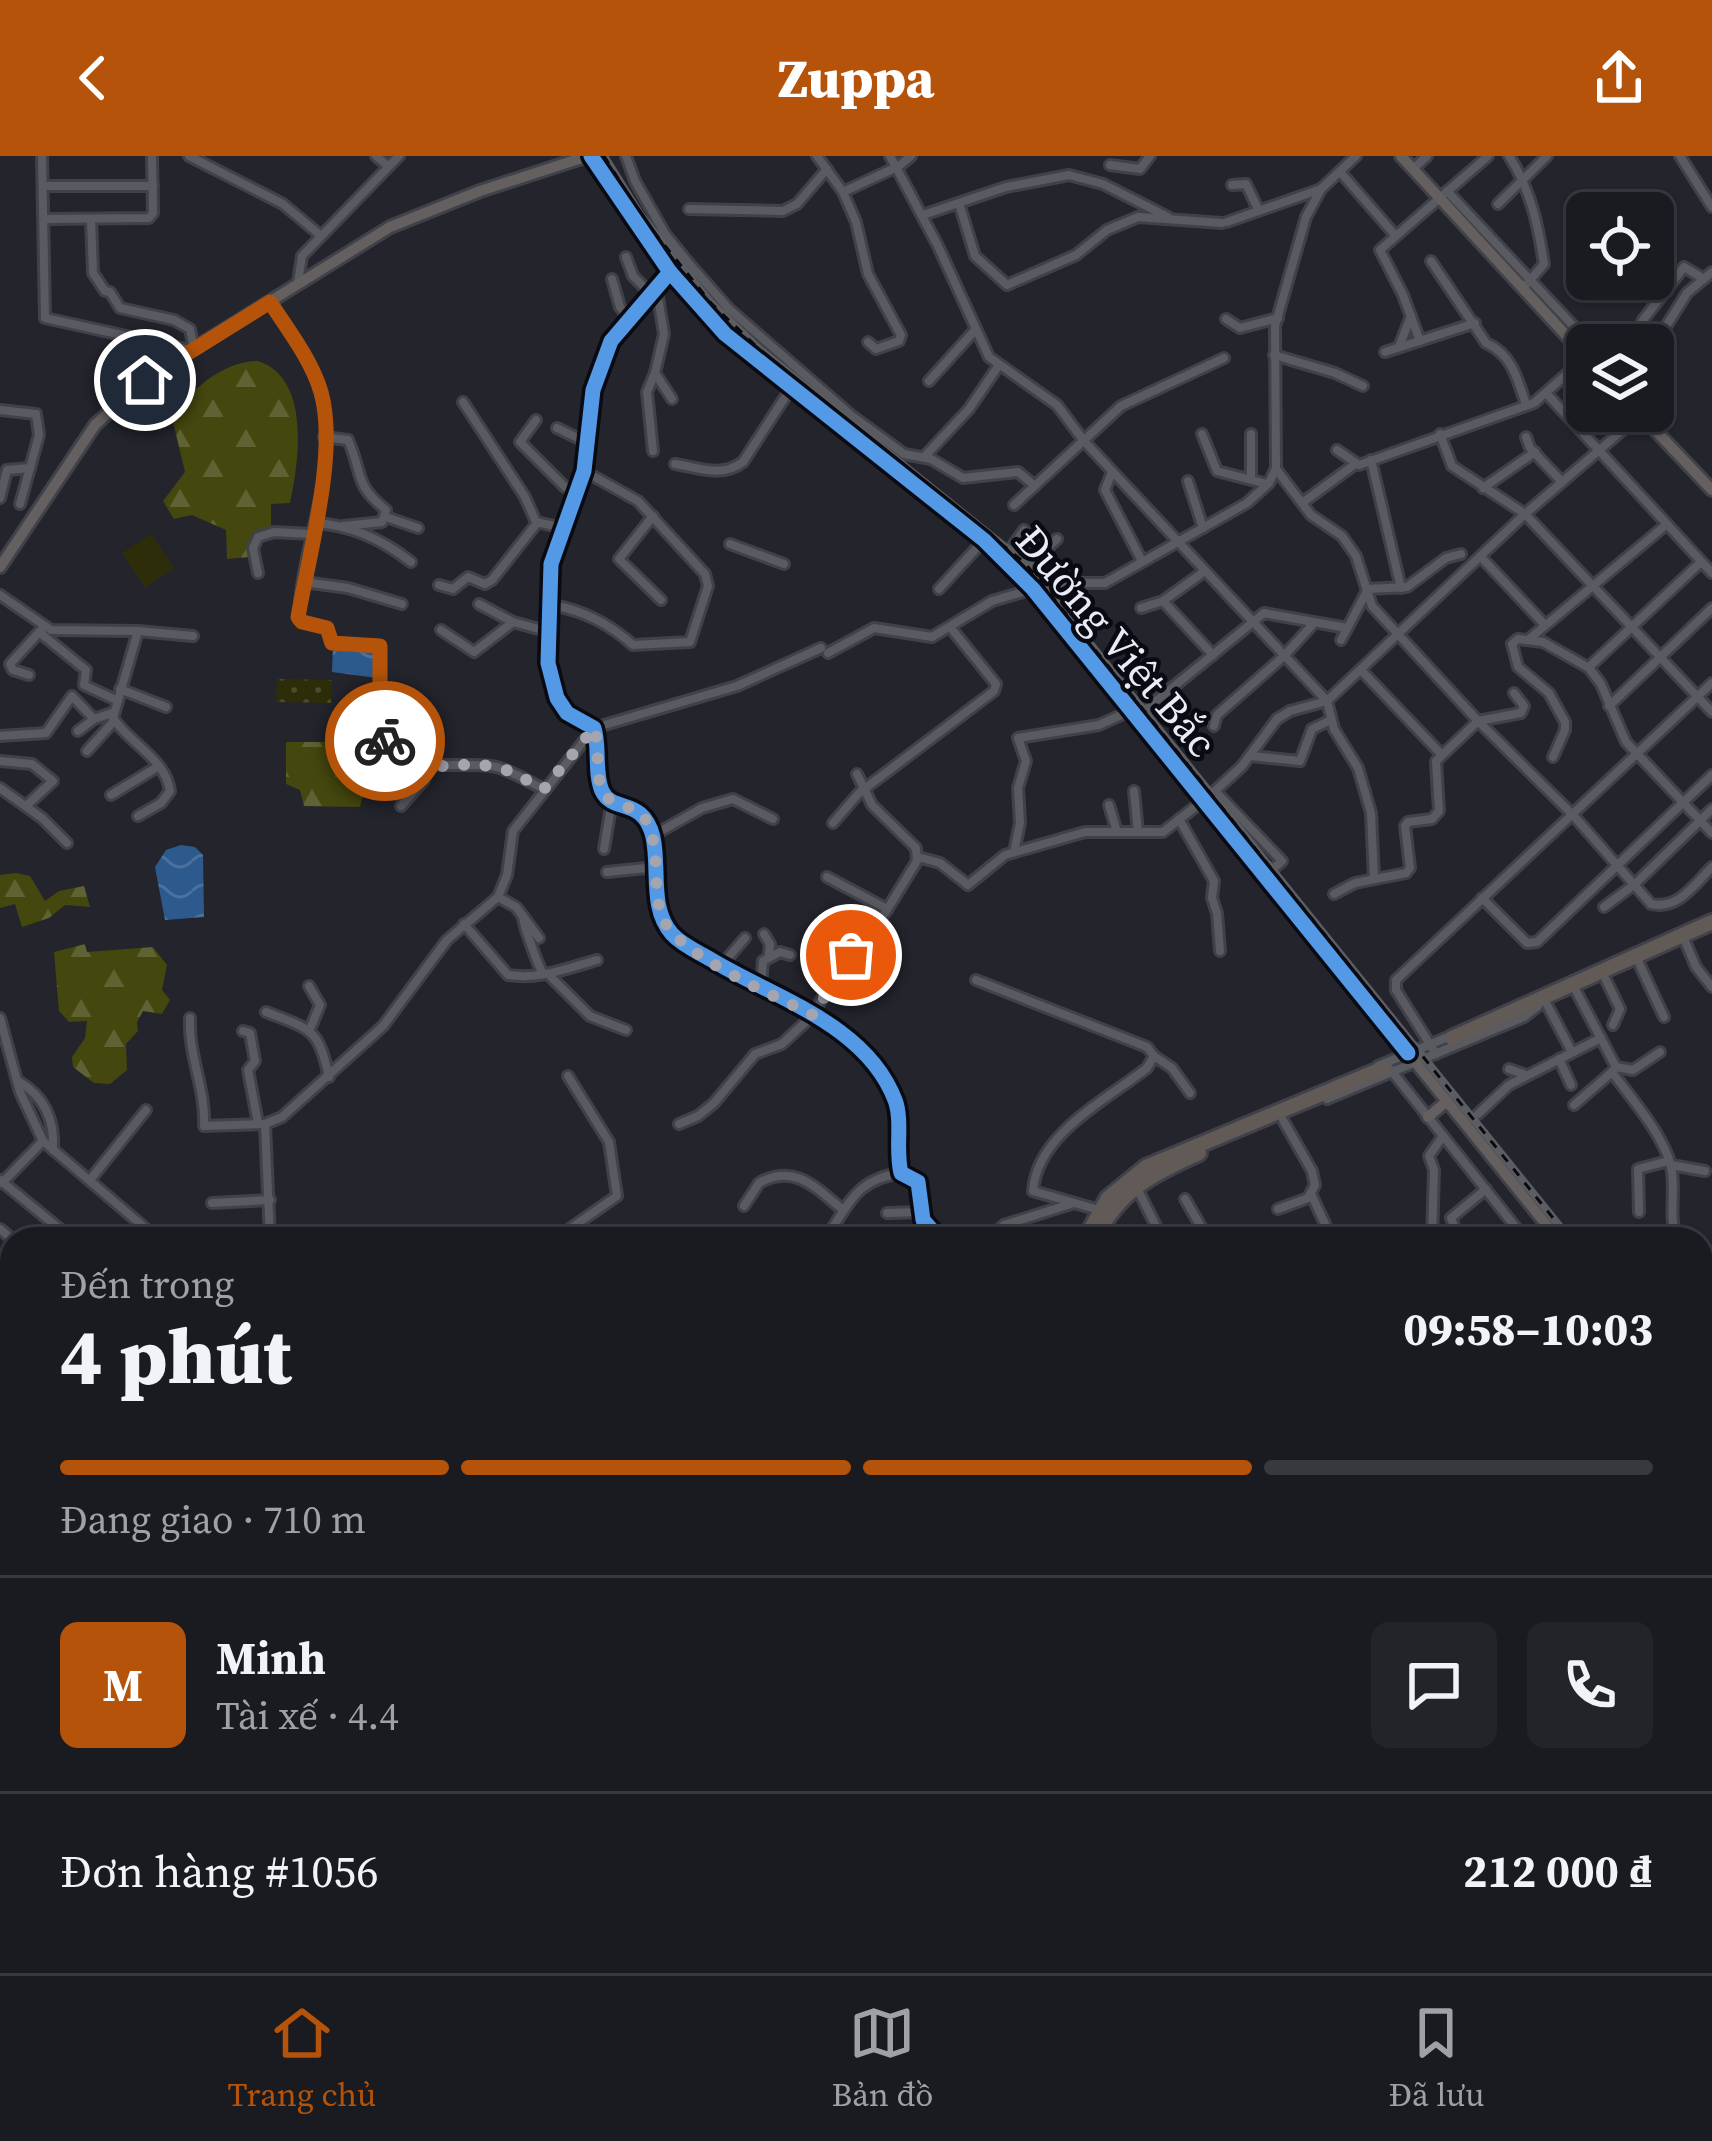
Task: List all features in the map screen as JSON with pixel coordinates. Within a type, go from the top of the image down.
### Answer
[{"type":"highway","points":[[1540,1003],[1712,926]]},
{"type":"highway","points":[[1453,1040],[1712,926]]},
{"type":"highway","points":[[1093,1227],[1121,1186],[1146,1167],[1387,1068]]},
{"type":"highway","points":[[1099,1227],[1103,1212],[1163,1169],[1296,1106]]},
{"type":"main road","points":[[0,566],[95,425],[145,380],[403,221],[589,156]]},
{"type":"main road","points":[[1401,156],[1443,195],[1566,332]]},
{"type":"main road","points":[[1657,432],[1712,490]]},
{"type":"main road","name":"Đường Việt Bắc","points":[[1412,1057],[1548,1227]]},
{"type":"main road","points":[[1429,1118],[1447,1100]]},
{"type":"street","points":[[42,156],[45,318],[193,350],[190,329],[174,320],[120,308],[105,291],[93,273],[91,219]]},
{"type":"street","points":[[44,219],[149,218],[153,212],[152,156]]},
{"type":"street","points":[[376,156],[388,166]]},
{"type":"street","points":[[298,284],[302,256],[399,156]]},
{"type":"street","name":"Đường Việt Bắc","points":[[589,156],[670,272],[725,334],[984,540],[1034,589],[1412,1057]]},
{"type":"street","points":[[626,156],[665,234],[729,309],[852,416],[904,454],[924,458],[963,478],[1018,472],[1035,486]]},
{"type":"street","points":[[817,156],[843,192],[856,222],[868,274],[901,335],[898,341],[876,349],[868,342]]},
{"type":"street","points":[[890,156],[989,357],[1057,406],[1112,472],[1327,700],[1331,720],[1359,772],[1371,813],[1374,878]]},
{"type":"street","points":[[843,192],[911,156]]},
{"type":"street","points":[[1110,164],[1138,170],[1150,156]]},
{"type":"street","points":[[959,203],[975,256],[1007,285],[1076,255],[1123,222],[1138,217],[1225,223],[1321,189],[1356,156]]},
{"type":"street","points":[[1413,169],[1427,156]]},
{"type":"street","points":[[1420,341],[1380,252],[1488,156]]},
{"type":"street","points":[[1509,156],[1524,179],[1537,218],[1544,264],[1526,285],[1568,324]]},
{"type":"street","points":[[1498,205],[1547,156]]},
{"type":"street","points":[[1680,156],[1712,207]]},
{"type":"street","points":[[194,157],[290,208],[320,235]]},
{"type":"street","points":[[689,209],[783,212],[797,204],[827,169]]},
{"type":"street","points":[[1342,174],[1395,235]]},
{"type":"street","points":[[922,215],[1006,187],[1069,175],[1103,184],[1159,209],[1168,218]]},
{"type":"street","points":[[1232,185],[1246,184],[1258,211]]},
{"type":"street","points":[[43,186],[153,186]]},
{"type":"street","points":[[1024,530],[1014,544],[1049,584],[1096,585],[1247,503],[1267,484],[1276,469],[1277,318],[1306,217],[1321,189]]},
{"type":"street","points":[[626,257],[633,276],[654,292],[664,334],[647,392],[653,451]]},
{"type":"street","points":[[1431,261],[1486,343],[1508,360],[1526,405]]},
{"type":"street","points":[[1641,324],[1684,268],[1708,276]]},
{"type":"street","points":[[594,728],[560,704],[548,663],[551,564],[584,470],[593,390],[611,341],[670,272]]},
{"type":"street","points":[[1668,324],[1688,293],[1708,276]]},
{"type":"street","points":[[612,279],[629,320]]},
{"type":"street","points":[[270,302],[311,367],[323,404],[315,523],[299,620],[327,628],[332,643],[380,646],[380,730],[394,749],[426,767],[493,766],[544,789]]},
{"type":"street","points":[[1398,348],[1411,315]]},
{"type":"street","points":[[1226,319],[1240,328],[1277,318]]},
{"type":"street","points":[[1385,352],[1474,323]]},
{"type":"street","points":[[929,381],[976,329]]},
{"type":"street","points":[[1274,355],[1363,386]]},
{"type":"street","points":[[1014,505],[1121,406],[1224,358]]},
{"type":"street","points":[[924,458],[969,409],[999,365]]},
{"type":"street","points":[[655,373],[671,399]]},
{"type":"street","points":[[1302,502],[1354,465],[1526,405],[1566,375]]},
{"type":"street","points":[[675,464],[714,472],[732,470],[743,462],[791,388]]},
{"type":"street","points":[[1546,393],[1712,573]]},
{"type":"street","points":[[464,402],[538,523],[564,527]]},
{"type":"street","points":[[0,410],[36,414],[39,435],[20,504]]},
{"type":"street","points":[[536,420],[520,442],[565,488],[576,493]]},
{"type":"street","points":[[557,428],[588,443]]},
{"type":"street","points":[[1265,876],[1282,861],[1215,791],[1251,756],[1277,719],[1290,710],[1327,700],[1618,432]]},
{"type":"street","points":[[1202,434],[1215,470],[1267,484]]},
{"type":"street","points":[[1251,434],[1251,479]]},
{"type":"street","points":[[1440,434],[1452,466],[1525,514],[1712,712]]},
{"type":"street","points":[[315,523],[344,526],[382,522],[386,517],[384,506],[372,503],[367,494],[348,440],[324,436]]},
{"type":"street","points":[[1526,436],[1562,482]]},
{"type":"street","points":[[1336,450],[1354,465]]},
{"type":"street","points":[[1483,488],[1535,452]]},
{"type":"street","points":[[1371,460],[1401,588]]},
{"type":"street","points":[[0,498],[10,467],[29,468]]},
{"type":"street","points":[[1276,469],[1311,515],[1342,536],[1356,556],[1372,606],[1573,815],[1651,904],[1670,905],[1712,867]]},
{"type":"street","points":[[552,605],[583,611],[604,626],[614,627],[636,646],[693,641],[708,580],[630,494],[584,470]]},
{"type":"street","points":[[1112,472],[1105,490],[1142,561]]},
{"type":"street","points":[[1188,481],[1203,527]]},
{"type":"street","points":[[653,516],[619,560],[661,600]]},
{"type":"street","points":[[386,517],[418,527]]},
{"type":"street","points":[[439,585],[453,589],[468,578],[484,584],[492,580],[538,523]]},
{"type":"street","points":[[1528,640],[1667,524]]},
{"type":"street","points":[[344,526],[380,541],[411,562]]},
{"type":"street","points":[[258,573],[254,548],[258,537],[274,532],[312,534]]},
{"type":"street","points":[[1031,563],[1057,538]]},
{"type":"street","points":[[939,589],[984,540]]},
{"type":"street","points":[[730,544],[784,564]]},
{"type":"street","points":[[1367,589],[1401,588],[1446,558],[1461,554]]},
{"type":"street","points":[[1481,557],[1545,625]]},
{"type":"street","points":[[1588,668],[1701,562]]},
{"type":"street","points":[[1141,608],[1163,601],[1205,572]]},
{"type":"street","points":[[304,582],[343,586],[402,604]]},
{"type":"street","points":[[190,1018],[204,1126],[282,1117],[383,1026],[403,994],[464,924],[498,897],[507,875],[513,830],[594,728],[737,686],[874,628],[928,638],[992,601],[1034,589]]},
{"type":"street","points":[[1341,640],[1367,589]]},
{"type":"street","points":[[0,595],[86,670],[84,685],[166,707]]},
{"type":"street","points":[[1163,601],[1213,655]]},
{"type":"street","points":[[478,604],[513,622],[550,632]]},
{"type":"street","points":[[1608,706],[1712,608]]},
{"type":"street","points":[[1145,710],[1251,620],[1267,613],[1347,628]]},
{"type":"street","points":[[441,630],[474,652],[513,622]]},
{"type":"street","points":[[1214,726],[1217,716],[1315,622]]},
{"type":"street","points":[[833,823],[864,790],[996,688],[950,627]]},
{"type":"street","points":[[29,675],[10,664],[41,630],[193,636]]},
{"type":"street","points":[[87,751],[113,717],[138,631]]},
{"type":"street","points":[[1553,757],[1566,727],[1550,692],[1518,667],[1512,644],[1518,639],[1543,642],[1588,668],[1626,742],[1712,832]]},
{"type":"street","points":[[1360,670],[1441,754]]},
{"type":"street","points":[[1434,1049],[1396,989],[1396,980],[1712,683]]},
{"type":"street","points":[[1334,894],[1374,878],[1406,873],[1410,868],[1405,826],[1432,819],[1439,811],[1434,768],[1441,754],[1478,721],[1521,713],[1524,706],[1514,693]]},
{"type":"street","points":[[0,736],[46,733],[72,696],[94,719]]},
{"type":"street","points":[[379,710],[424,710]]},
{"type":"street","points":[[1014,852],[1020,823],[1018,788],[1026,761],[1018,738],[1099,725],[1132,710]]},
{"type":"street","points":[[78,731],[94,719],[113,717]]},
{"type":"street","points":[[113,717],[168,779],[170,795],[138,817]]},
{"type":"street","points":[[1251,756],[1300,761],[1313,728],[1331,720]]},
{"type":"street","points":[[594,728],[602,788],[612,801],[641,813],[652,836],[659,910],[669,931],[721,966],[813,1015],[862,1050],[896,1100],[901,1173]]},
{"type":"street","points":[[380,730],[423,733]]},
{"type":"street","points":[[0,761],[32,764],[53,781],[26,806]]},
{"type":"street","points":[[111,794],[159,766]]},
{"type":"street","points":[[401,806],[424,780],[426,767]]},
{"type":"street","points":[[679,1124],[714,1103],[752,1056],[782,1044],[813,1015],[918,857],[916,848],[890,827],[857,774]]},
{"type":"street","points":[[1482,898],[1531,944],[1712,775]]},
{"type":"street","points":[[0,788],[67,843]]},
{"type":"street","points":[[1135,791],[1138,832]]},
{"type":"street","points":[[652,836],[702,808],[733,799],[772,819]]},
{"type":"street","points":[[918,857],[940,863],[965,885],[998,858],[1076,833],[1163,832],[1204,800]]},
{"type":"street","points":[[604,849],[612,801]]},
{"type":"street","points":[[1108,805],[1117,832]]},
{"type":"street","points":[[1604,908],[1712,808]]},
{"type":"street","points":[[1179,819],[1214,881],[1220,951]]},
{"type":"street","points":[[607,872],[656,867]]},
{"type":"street","points":[[826,878],[887,910]]},
{"type":"street","points":[[498,897],[523,916],[539,938]]},
{"type":"street","points":[[523,916],[522,924],[545,974],[590,1016],[626,1030]]},
{"type":"street","points":[[464,924],[508,975],[545,974],[597,960]]},
{"type":"street","points":[[764,934],[770,955]]},
{"type":"street","points":[[721,966],[745,938]]},
{"type":"street","points":[[1685,941],[1696,967],[1712,987]]},
{"type":"street","points":[[826,952],[834,977]]},
{"type":"street","points":[[760,987],[763,961],[770,955],[790,955]]},
{"type":"street","points":[[1638,961],[1664,1017]]},
{"type":"street","points":[[1604,976],[1620,1009],[1613,1025]]},
{"type":"street","points":[[976,980],[1147,1047],[1172,1068],[1190,1093]]},
{"type":"street","points":[[309,986],[320,1005],[310,1029]]},
{"type":"street","points":[[1575,989],[1614,1069],[1669,1163],[1673,1227]]},
{"type":"street","points":[[1516,1227],[1387,1068],[1540,1003],[1572,1052]]},
{"type":"street","points":[[266,1012],[310,1029],[321,1045],[328,1078]]},
{"type":"street","points":[[0,1018],[17,1080],[43,1141],[144,1227]]},
{"type":"street","points":[[243,1030],[254,1042],[255,1061],[248,1070],[261,1123],[270,1227]]},
{"type":"street","points":[[1478,1114],[1509,1085],[1601,1038]]},
{"type":"street","points":[[1574,1105],[1614,1069],[1633,1070],[1660,1052]]},
{"type":"street","points":[[1103,1212],[1033,1191],[1041,1157],[1064,1132],[1148,1068],[1154,1055]]},
{"type":"street","points":[[1558,1059],[1571,1085]]},
{"type":"street","points":[[1509,1069],[1526,1076]]},
{"type":"street","points":[[568,1076],[609,1142],[616,1196],[573,1227]]},
{"type":"street","points":[[17,1080],[40,1096],[54,1136],[53,1150]]},
{"type":"street","points":[[90,1180],[146,1110]]},
{"type":"street","points":[[1283,1120],[1314,1175],[1311,1194],[1326,1227]]},
{"type":"street","points":[[1432,1227],[1434,1170],[1429,1156],[1443,1136]]},
{"type":"street","points":[[43,1141],[1,1182],[57,1227]]},
{"type":"street","points":[[1639,1212],[1638,1168],[1669,1163],[1705,1171]]},
{"type":"street","points":[[832,1227],[869,1181],[901,1173],[918,1182],[921,1212],[928,1227]]},
{"type":"street","points":[[744,1206],[759,1183],[789,1174],[805,1179],[843,1210]]},
{"type":"street","points":[[1136,1186],[1156,1227]]},
{"type":"street","points":[[1454,1227],[1451,1218],[1486,1189]]},
{"type":"street","points":[[1278,1209],[1311,1194]]},
{"type":"street","points":[[1185,1198],[1201,1227]]},
{"type":"street","points":[[212,1203],[270,1200]]},
{"type":"street","points":[[1002,1227],[1074,1203]]},
{"type":"street","points":[[887,1213],[921,1212]]},
{"type":"shaded area","points":[[151,534],[174,568],[145,587],[122,553]]},
{"type":"shaded area","points":[[277,679],[332,680],[331,703],[276,702]]},
{"type":"green space","points":[[258,361],[275,370],[294,403],[298,445],[293,486],[290,503],[271,504],[271,527],[254,536],[249,557],[227,559],[226,530],[192,515],[174,519],[163,501],[185,472],[172,418],[209,379],[232,366]]},
{"type":"green space","points":[[286,742],[375,742],[360,807],[304,806],[300,790],[286,784]]},
{"type":"green space","points":[[0,875],[30,876],[45,901],[59,891],[84,886],[90,907],[65,905],[49,918],[22,927],[15,904],[0,908]]},
{"type":"green space","points":[[85,944],[87,952],[153,947],[167,965],[162,990],[170,1000],[162,1014],[143,1011],[138,1031],[126,1044],[127,1070],[110,1084],[94,1083],[73,1067],[72,1057],[85,1038],[87,1021],[69,1022],[59,1011],[54,952]]},
{"type":"water","points":[[333,646],[376,647],[377,678],[332,672]]},
{"type":"water","points":[[195,847],[203,855],[204,917],[165,920],[155,867],[166,850]]},
{"type":"railway","points":[[604,156],[642,217],[711,303],[759,349],[1025,563],[1560,1227]]},
{"type":"cycle path","points":[[591,156],[670,272],[725,334],[984,540],[1033,589],[1408,1053]]},
{"type":"cycle path","points":[[670,272],[611,341],[593,390],[584,471],[551,564],[548,663],[557,698],[567,713],[594,728],[600,784],[607,798],[635,810],[648,824],[660,912],[672,934],[841,1032],[881,1074],[897,1108],[901,1173],[918,1182],[923,1220],[929,1227]]},
{"type":"way so far","points":[[385,741],[426,767],[493,766],[544,789],[594,728],[603,792],[647,820],[656,855],[659,910],[677,939],[813,1015],[851,955]]},
{"type":"route","points":[[145,380],[270,302],[311,367],[325,422],[322,488],[298,617],[327,628],[332,643],[380,646],[380,730],[385,741]]}]
